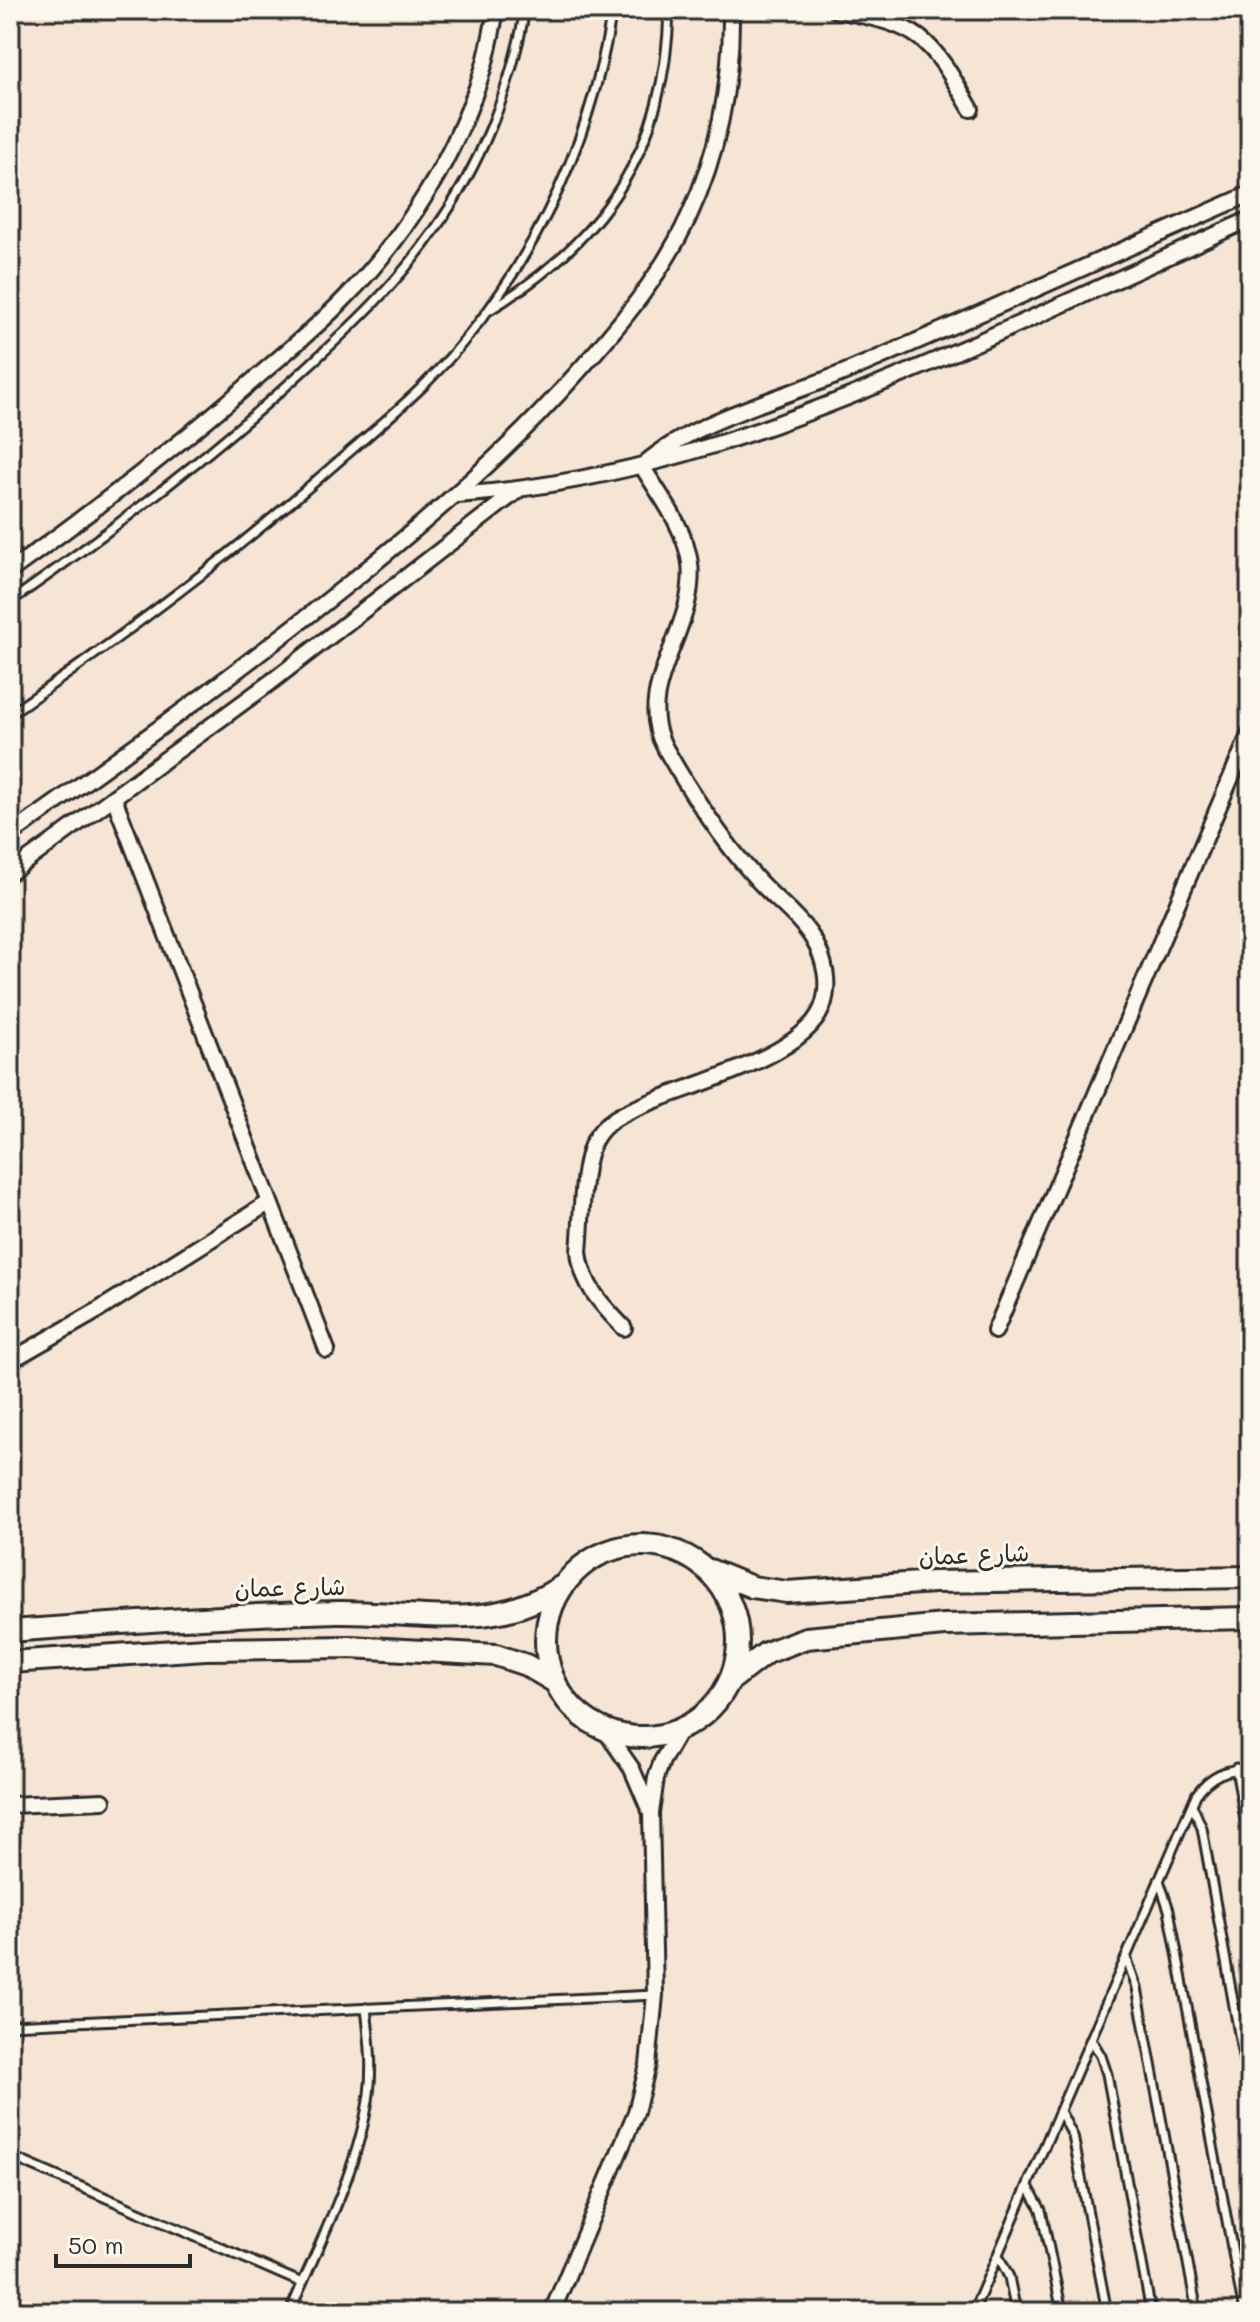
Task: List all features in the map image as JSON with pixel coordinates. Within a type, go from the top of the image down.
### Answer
[{"type":"main road","points":[[731,1680],[739,1639],[736,1618],[718,1581],[685,1555],[664,1547],[642,1545],[599,1555],[581,1567],[565,1584],[555,1602],[547,1631],[548,1662],[555,1682],[575,1711],[605,1730],[643,1737],[680,1730],[710,1709],[731,1680],[766,1653],[806,1638],[944,1625],[1250,1618]]},
{"type":"main road","name":"شارع عمان","points":[[704,1567],[744,1585],[787,1592],[934,1582],[1250,1577]]},
{"type":"main road","name":"شارع عمان","points":[[10,1631],[271,1614],[343,1612],[478,1616],[515,1609],[565,1584]]},
{"type":"main road","points":[[10,1662],[190,1650],[350,1647],[496,1655],[526,1665],[555,1682]]},
{"type":"street","points":[[10,571],[215,414],[343,301],[369,272],[416,209],[454,141],[483,68],[496,10]]},
{"type":"street","points":[[10,835],[270,646],[457,495],[507,449],[598,349],[641,297],[675,244],[701,188],[719,128],[729,67],[731,10]]},
{"type":"street","points":[[836,10],[882,18],[921,38],[944,63],[971,109]]},
{"type":"street","points":[[642,466],[668,445],[698,429],[848,370],[1250,194]]},
{"type":"street","points":[[457,495],[563,484],[642,466],[761,432],[873,388],[1250,219]]},
{"type":"street","points":[[624,1328],[591,1291],[580,1265],[587,1165],[597,1135],[621,1114],[767,1056],[794,1041],[815,1021],[822,1008],[826,979],[824,965],[813,939],[730,848],[659,735],[655,710],[657,689],[685,619],[691,577],[685,542],[678,526],[642,466]]},
{"type":"street","points":[[10,873],[271,682],[517,491]]},
{"type":"street","points":[[995,1331],[1250,733]]},
{"type":"street","points":[[114,798],[327,1350]]},
{"type":"street","points":[[10,1361],[97,1311],[270,1202]]},
{"type":"street","points":[[605,1730],[632,1769],[651,1813]]},
{"type":"street","points":[[552,2312],[636,2112],[648,2065],[655,1995],[651,1813],[656,1778],[680,1730]]},
{"type":"street","points":[[10,1805],[103,1801]]},
{"type":"lane","points":[[10,602],[119,524],[216,447],[334,343],[392,284],[434,231],[475,163],[509,79],[525,10]]},
{"type":"lane","points":[[10,714],[142,620],[287,506],[422,387],[484,314],[535,236],[575,151],[592,104],[612,10]]},
{"type":"lane","points":[[484,314],[513,296],[566,254],[613,201],[641,150],[659,96],[667,52],[669,10]]},
{"type":"lane","points":[[1236,1768],[1250,1849]]},
{"type":"lane","points":[[973,2312],[1196,1795],[1209,1780],[1236,1768],[1250,1768]]},
{"type":"lane","points":[[1192,1805],[1202,1828],[1250,2095]]},
{"type":"lane","points":[[1159,1880],[1167,1900],[1244,2312]]},
{"type":"lane","points":[[1126,1957],[1137,1988],[1197,2312]]},
{"type":"lane","points":[[10,2025],[655,1995]]},
{"type":"lane","points":[[290,2312],[349,2170],[365,2118],[371,2063],[366,2008]]},
{"type":"lane","points":[[1091,2039],[1107,2074],[1151,2312]]},
{"type":"lane","points":[[1060,2111],[1073,2136],[1107,2312]]},
{"type":"lane","points":[[10,2156],[302,2283]]},
{"type":"lane","points":[[1028,2186],[1041,2210],[1062,2312]]},
{"type":"lane","points":[[998,2255],[1009,2277],[1016,2312]]}]
